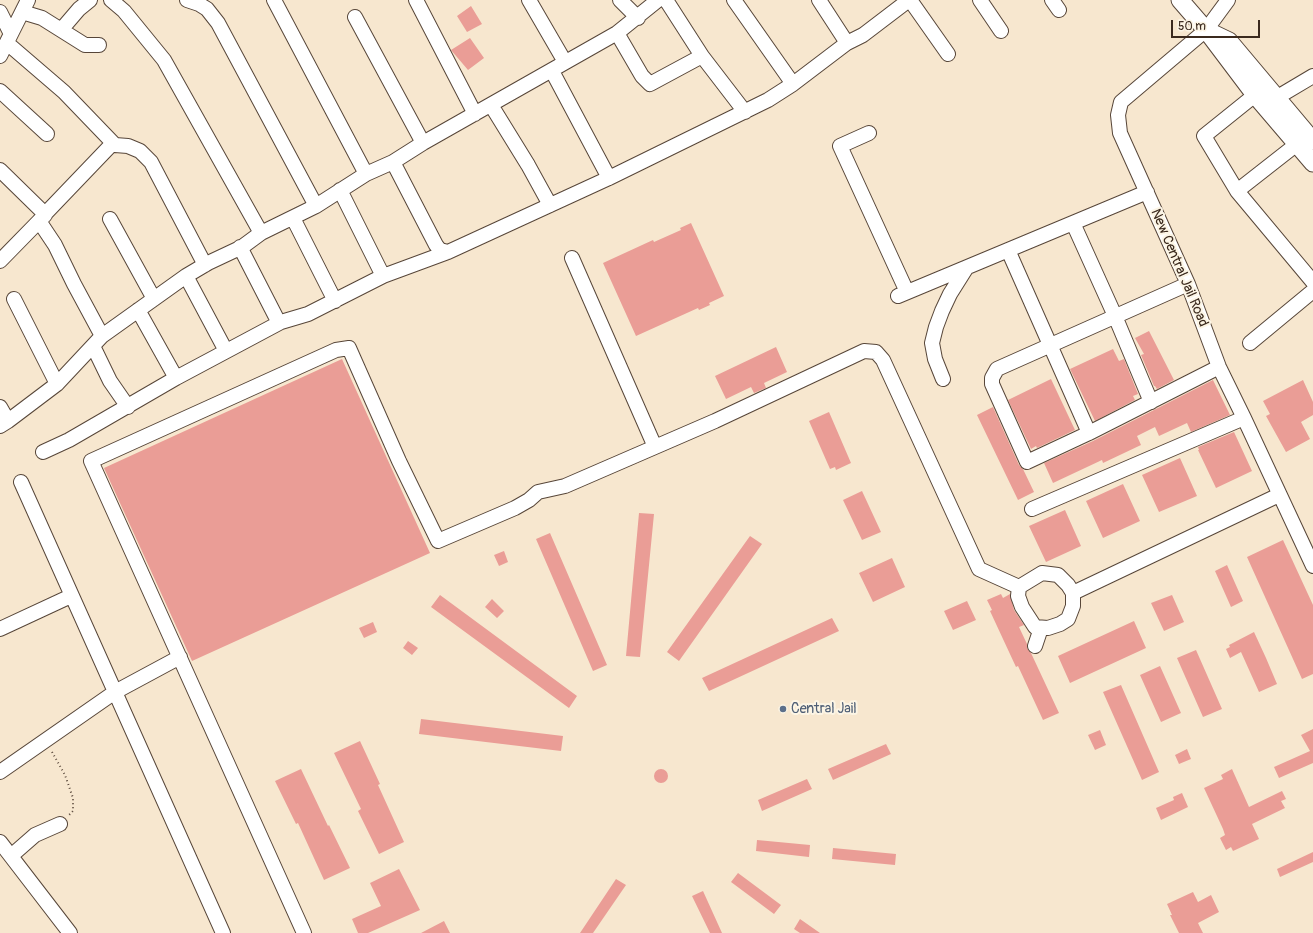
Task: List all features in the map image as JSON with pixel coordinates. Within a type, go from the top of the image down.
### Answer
[{"type":"street","points":[[62,30],[78,9],[90,0]]},
{"type":"street","points":[[111,0],[124,11],[164,60],[261,233]]},
{"type":"street","points":[[187,0],[199,4],[207,9],[218,23],[316,206]]},
{"type":"street","points":[[274,0],[366,174]]},
{"type":"street","points":[[529,0],[565,62]]},
{"type":"street","points":[[620,0],[638,18]]},
{"type":"street","points":[[0,406],[4,424],[57,384],[97,341],[186,276],[240,247],[261,233],[316,206],[366,174],[393,162],[423,143],[617,33],[638,18],[658,0]]},
{"type":"street","points":[[666,0],[702,56],[745,112]]},
{"type":"street","points":[[734,0],[793,84]]},
{"type":"street","points":[[819,0],[847,43]]},
{"type":"street","points":[[980,0],[1001,31]]},
{"type":"street","points":[[1180,0],[1206,30],[1254,96],[1305,142]]},
{"type":"street","name":"New Central Jail Road","points":[[1228,0],[1206,30],[1121,102],[1118,115],[1120,133],[1188,284],[1219,367],[1313,566]]},
{"type":"street","points":[[43,452],[69,440],[176,378],[279,323],[308,314],[383,276],[448,252],[609,178],[768,100],[793,84],[847,43],[862,35],[907,1],[948,54]]},
{"type":"street","points":[[421,2],[475,114]]},
{"type":"street","points":[[0,56],[25,6],[85,45],[99,45]]},
{"type":"street","points":[[0,12],[9,39],[64,92],[116,146],[128,146],[140,151],[151,162],[205,265]]},
{"type":"street","points":[[355,17],[423,143]]},
{"type":"street","points":[[1206,30],[1230,41],[1276,98],[1305,142],[1313,163]]},
{"type":"street","points":[[617,33],[642,76],[650,84],[702,56]]},
{"type":"street","points":[[552,71],[609,178]]},
{"type":"street","points":[[1276,98],[1313,76]]},
{"type":"street","points":[[0,91],[47,134]]},
{"type":"street","points":[[1254,96],[1204,136],[1236,191],[1313,282]]},
{"type":"street","points":[[491,105],[528,165],[550,205]]},
{"type":"street","points":[[869,133],[840,146],[903,294],[1147,192]]},
{"type":"street","points":[[1236,191],[1305,142]]},
{"type":"street","points":[[0,261],[113,143]]},
{"type":"street","points":[[393,162],[436,245],[440,250],[448,252]]},
{"type":"street","points":[[0,170],[42,218],[74,284],[97,341],[110,381],[128,407]]},
{"type":"street","points":[[340,190],[383,276]]},
{"type":"street","points":[[294,218],[335,301]]},
{"type":"street","points":[[110,219],[154,299]]},
{"type":"street","points":[[1073,223],[1115,316],[1151,402]]},
{"type":"street","points":[[240,247],[279,323]]},
{"type":"street","points":[[1008,250],[1089,433]]},
{"type":"street","points":[[572,258],[655,447]]},
{"type":"street","points":[[943,379],[934,359],[932,343],[936,327],[948,300],[967,267]]},
{"type":"street","points":[[186,276],[226,351]]},
{"type":"street","points":[[1188,284],[997,369],[992,378],[992,384],[1027,462],[1089,433],[1219,367]]},
{"type":"street","points":[[1250,343],[1313,291]]},
{"type":"street","points":[[14,300],[57,384]]},
{"type":"street","points":[[138,310],[176,378]]},
{"type":"street","points":[[304,933],[91,461],[336,350],[348,348],[399,461],[438,541],[515,508],[538,492],[565,486],[715,421],[864,351],[876,352],[883,360],[979,569],[1019,588]]},
{"type":"street","points":[[1032,509],[1244,418]]},
{"type":"street","points":[[21,482],[223,933]]},
{"type":"street","points":[[1073,593],[1279,495]]},
{"type":"street","points":[[1042,573],[1058,575],[1068,584],[1073,593],[1073,606],[1068,619],[1060,624],[1048,628],[1035,627],[1029,621],[1022,607],[1018,596],[1019,588],[1042,573]]},
{"type":"street","points":[[0,629],[71,596]]},
{"type":"street","points":[[1035,646],[1041,628]]},
{"type":"street","points":[[0,772],[115,692],[180,657]]},
{"type":"street","points":[[11,856],[35,835],[60,824]]},
{"type":"street","points":[[0,842],[70,933]]},
{"type":"path","points":[[46,740],[65,775],[72,798],[73,811],[60,824]]},
{"type":"building","points":[[471,6],[482,24],[467,32],[457,16]]},
{"type":"building","points":[[470,38],[484,58],[468,70],[451,50]]},
{"type":"building","points":[[691,223],[724,296],[709,303],[710,305],[699,310],[698,308],[636,336],[603,263],[653,240],[654,242],[681,230],[680,228]]},
{"type":"building","points":[[1149,331],[1174,380],[1157,389],[1154,386],[1141,355],[1144,354],[1135,338]]},
{"type":"building","points":[[776,347],[787,372],[764,383],[766,388],[754,393],[751,387],[726,399],[715,376]]},
{"type":"building","points":[[1113,349],[1119,361],[1124,359],[1138,394],[1133,396],[1135,400],[1095,421],[1070,369]]},
{"type":"building","points":[[342,359],[430,553],[192,661],[104,468]]},
{"type":"building","points":[[1051,379],[1075,430],[1037,448],[1036,446],[1031,449],[1008,400]]},
{"type":"building","points":[[1213,380],[1230,415],[1191,432],[1187,423],[1159,436],[1155,427],[1137,436],[1141,445],[1103,463],[1102,460],[1053,483],[1044,463],[1093,441]]},
{"type":"building","points":[[1303,380],[1313,402],[1313,415],[1301,422],[1310,439],[1286,452],[1266,416],[1270,414],[1263,401]]},
{"type":"building","points":[[993,407],[1019,465],[1023,469],[1034,492],[1018,500],[977,415]]},
{"type":"building","points":[[829,412],[851,463],[836,470],[835,467],[830,469],[809,421]]},
{"type":"building","points":[[1234,432],[1252,471],[1216,488],[1198,450],[1198,447]]},
{"type":"building","points":[[1180,458],[1197,496],[1159,512],[1142,475]]},
{"type":"building","points":[[1123,484],[1140,521],[1103,538],[1086,501]]},
{"type":"building","points":[[862,491],[881,532],[862,540],[843,500]]},
{"type":"building","points":[[1065,510],[1081,546],[1046,562],[1029,526]]},
{"type":"building","points":[[639,513],[654,514],[640,657],[626,656]]},
{"type":"building","points":[[550,533],[607,665],[593,671],[536,539]]},
{"type":"building","points":[[750,536],[762,544],[679,661],[667,652]]},
{"type":"building","points":[[1283,540],[1313,605],[1313,674],[1302,679],[1247,557]]},
{"type":"building","points":[[504,551],[508,562],[499,566],[494,555]]},
{"type":"building","points":[[892,558],[905,587],[873,602],[859,573]]},
{"type":"building","points":[[1227,565],[1243,601],[1231,607],[1215,571]]},
{"type":"building","points":[[1001,594],[1003,598],[1010,594],[1014,610],[1024,625],[1019,627],[1027,644],[1027,648],[1031,653],[1059,713],[1043,720],[990,611],[992,610],[987,600]]},
{"type":"building","points":[[440,595],[577,696],[569,708],[431,607]]},
{"type":"building","points":[[1172,595],[1184,622],[1164,631],[1151,603]]},
{"type":"building","points":[[492,599],[504,611],[497,618],[485,607]]},
{"type":"building","points":[[967,601],[976,620],[953,630],[944,611]]},
{"type":"building","points":[[832,618],[839,631],[709,691],[702,678]]},
{"type":"building","points":[[1134,621],[1146,648],[1070,683],[1058,656]]},
{"type":"building","points":[[373,622],[377,632],[364,638],[359,628]]},
{"type":"building","points":[[1254,632],[1277,684],[1259,692],[1241,652],[1230,658],[1226,649],[1230,647],[1229,645]]},
{"type":"building","points":[[408,641],[418,648],[412,655],[403,648]]},
{"type":"building","points":[[1196,650],[1222,709],[1203,717],[1177,658]]},
{"type":"building","points":[[1160,666],[1181,713],[1161,722],[1140,675]]},
{"type":"building","points":[[1121,685],[1159,772],[1142,780],[1103,692]]},
{"type":"building","points":[[421,719],[563,736],[561,751],[419,734]]},
{"type":"building","points":[[1313,729],[1313,763],[1279,778],[1274,767],[1310,751],[1301,735]]},
{"type":"building","points":[[1100,730],[1106,745],[1095,750],[1088,735]]},
{"type":"building","points":[[360,741],[404,842],[379,854],[358,811],[361,809],[334,753]]},
{"type":"building","points":[[886,744],[891,754],[833,780],[828,769]]},
{"type":"building","points":[[1187,749],[1191,759],[1179,764],[1175,755]]},
{"type":"building","points":[[301,769],[350,868],[324,880],[298,823],[296,824],[275,781]]},
{"type":"building","points":[[658,769],[664,769],[668,773],[668,779],[664,783],[658,783],[654,779],[654,773]]},
{"type":"building","points":[[1232,769],[1249,807],[1282,791],[1286,799],[1281,801],[1285,808],[1252,824],[1259,839],[1233,851],[1231,847],[1226,850],[1220,838],[1225,835],[1204,788],[1223,779],[1221,775]]},
{"type":"building","points":[[807,779],[812,789],[762,811],[758,800]]},
{"type":"building","points":[[1182,793],[1188,807],[1161,820],[1156,808],[1174,800],[1173,797]]},
{"type":"building","points":[[757,840],[810,845],[809,857],[756,851]]},
{"type":"building","points":[[833,848],[896,854],[895,865],[832,859]]},
{"type":"building","points":[[1313,852],[1313,862],[1280,877],[1277,869]]},
{"type":"building","points":[[399,869],[420,910],[368,933],[358,933],[352,919],[381,906],[370,883]]},
{"type":"building","points":[[738,873],[781,905],[774,914],[731,882]]},
{"type":"building","points":[[616,879],[626,885],[593,933],[580,933]]},
{"type":"building","points":[[703,891],[722,933],[710,933],[692,896]]},
{"type":"building","points":[[1193,892],[1198,902],[1211,895],[1219,912],[1198,923],[1203,933],[1179,933],[1170,915],[1172,915],[1167,904]]},
{"type":"building","points":[[800,919],[820,933],[800,933],[794,929]]},
{"type":"building","points":[[444,921],[450,933],[421,933]]},
{"type":"place","name":"Central Jail","points":[[783,709]]}]
